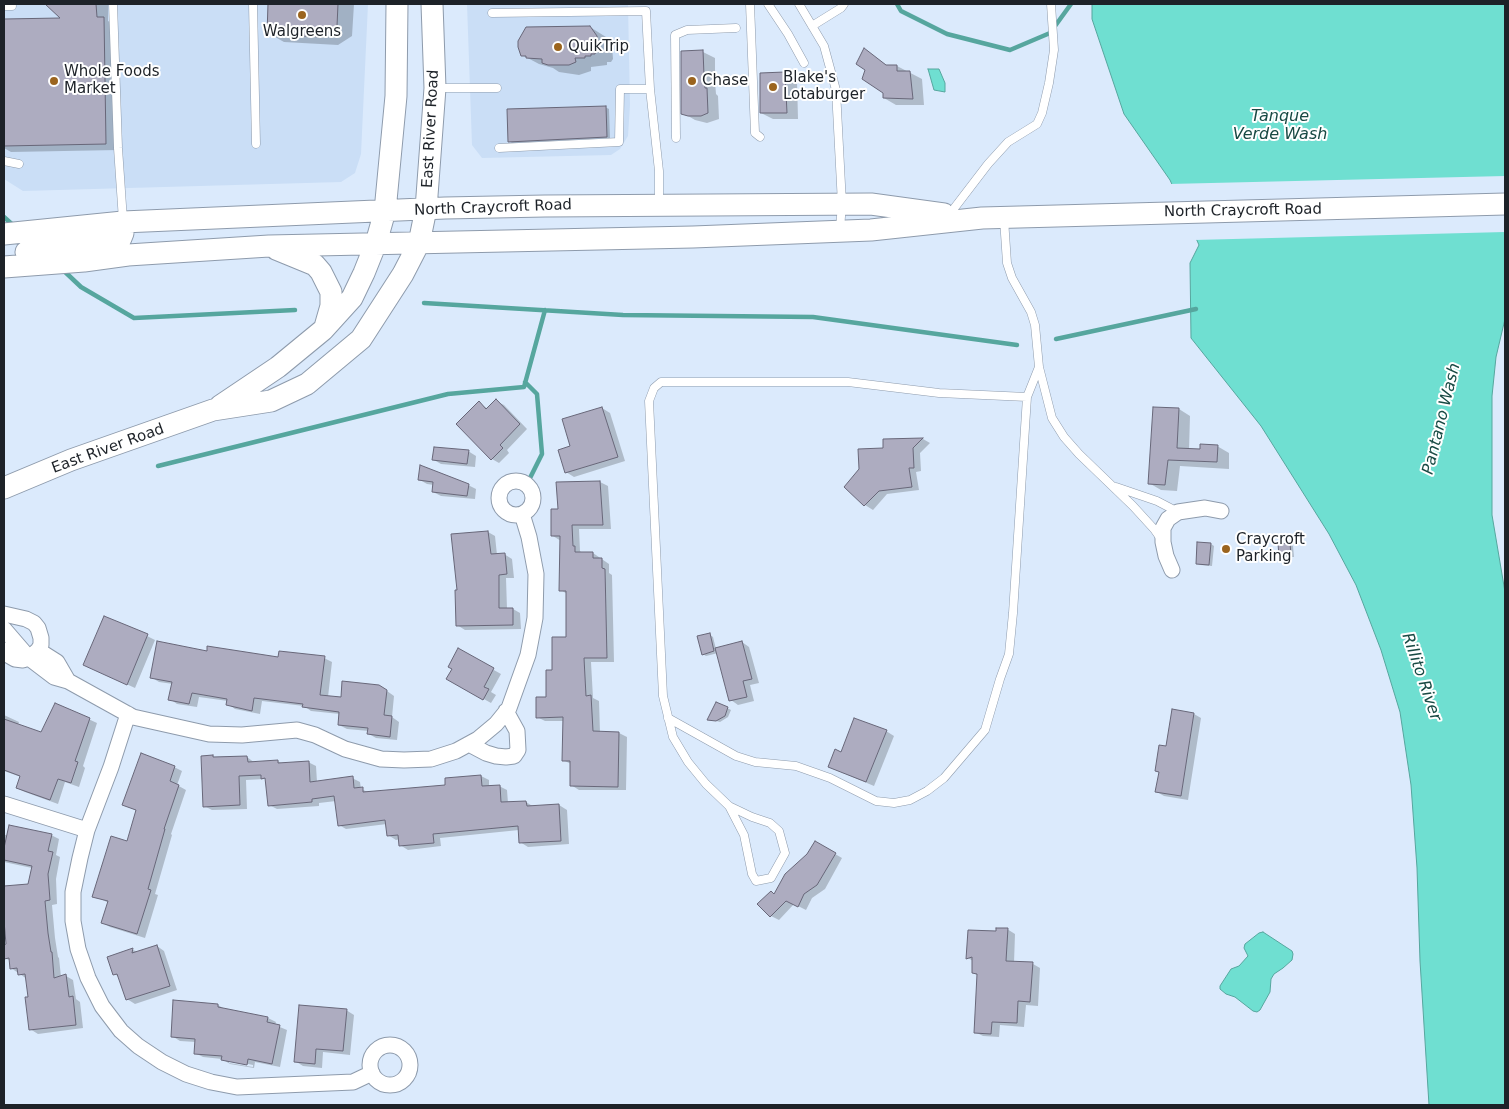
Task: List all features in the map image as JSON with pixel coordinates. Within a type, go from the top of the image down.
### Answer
[{"type":"main road","name":"East River Road","points":[[213,410],[278,367],[323,330],[352,298],[364,273],[376,243],[385,212],[396,96],[397,4]]},
{"type":"main road","name":"East River Road","points":[[4,488],[72,460],[213,410],[271,401],[308,384],[361,339],[403,274],[419,243],[426,209],[435,88],[432,4]]},
{"type":"main road","name":"North Craycroft Road","points":[[4,234],[123,222],[426,209],[659,204],[871,204],[982,218]]},
{"type":"main road","name":"North Craycroft Road","points":[[4,267],[30,258],[84,260],[128,255],[269,246],[693,237],[871,230],[1004,217],[1505,204]]},
{"type":"main road","points":[[4,262],[30,258],[67,246],[116,240],[123,233],[123,222]]},
{"type":"main road","points":[[269,246],[315,265],[321,272],[331,292],[331,306],[323,330]]},
{"type":"street","points":[[1172,570],[1163,542],[1163,528],[1168,519],[1178,512],[1205,508],[1220,510]]},
{"type":"street","points":[[4,629],[34,654],[57,662],[68,681],[134,717],[209,734],[242,735],[297,730],[314,735],[345,749],[381,759],[431,759],[456,751],[478,739],[496,724],[509,708],[528,655],[534,618],[536,574],[529,537],[522,514]]},
{"type":"street","points":[[4,614],[26,619],[34,624],[38,628],[41,638],[41,646],[34,654],[23,660],[15,659],[4,650]]},
{"type":"street","points":[[469,744],[496,756],[506,758],[514,756],[518,750],[518,731],[506,712]]},
{"type":"street","points":[[128,714],[88,830],[73,892],[78,949],[88,978],[102,1006],[121,1031],[162,1062],[186,1074],[211,1082],[237,1087],[353,1082],[372,1073]]},
{"type":"street","points":[[4,804],[88,830]]},
{"type":"lane","points":[[113,4],[118,148],[123,222]]},
{"type":"lane","points":[[253,4],[256,144]]},
{"type":"lane","points":[[750,4],[754,133],[760,137]]},
{"type":"lane","points":[[768,4],[804,63]]},
{"type":"lane","points":[[799,4],[824,46],[836,90],[842,204],[840,231]]},
{"type":"lane","points":[[812,26],[841,8],[844,4]]},
{"type":"lane","points":[[949,215],[1008,142],[1037,124],[1042,113],[1049,83],[1054,50],[1051,4]]},
{"type":"lane","points":[[492,13],[646,7],[650,89],[659,171],[659,204]]},
{"type":"lane","points":[[676,138],[675,35],[687,30],[736,28]]},
{"type":"lane","points":[[435,88],[497,88]]},
{"type":"lane","points":[[499,148],[619,142],[620,89],[650,89]]},
{"type":"lane","points":[[4,161],[19,164]]},
{"type":"lane","points":[[1004,217],[1007,263],[1012,278],[1031,312],[1035,325],[1039,367],[1052,418],[1064,437],[1079,454],[1144,518],[1163,542]]},
{"type":"lane","points":[[668,718],[736,756],[755,762],[796,766],[830,778],[876,801],[894,803],[910,800],[927,791],[944,778],[985,730],[1009,654],[1027,397],[1039,367]]},
{"type":"lane","points":[[729,806],[744,835],[752,874],[756,881],[771,878],[785,853],[780,830],[770,823],[729,806],[706,784],[688,762],[673,737],[668,718],[663,696],[649,411],[649,401],[654,388],[661,382],[848,382],[939,393],[1027,397]]},
{"type":"lane","points":[[1112,485],[1157,501],[1178,512]]},
{"type":"shaded area","points":[[4,4],[368,4],[361,154],[355,173],[341,182],[23,191],[4,179]]},
{"type":"shaded area","points":[[467,4],[628,4],[630,105],[628,136],[620,149],[611,155],[482,158],[472,145]]},
{"type":"water","points":[[1092,4],[1505,4],[1505,319],[1496,357],[1492,396],[1492,515],[1505,592],[1505,1105],[1429,1105],[1411,785],[1400,712],[1381,650],[1356,585],[1329,534],[1261,426],[1191,338],[1190,263],[1199,245],[1170,180],[1124,114],[1092,19]]},
{"type":"water","points":[[928,69],[939,69],[945,83],[945,92],[934,90]]},
{"type":"water","points":[[1263,932],[1292,951],[1293,954],[1292,960],[1274,974],[1271,979],[1270,992],[1257,1012],[1235,997],[1226,994],[1220,989],[1220,986],[1231,969],[1239,966],[1248,956],[1244,948],[1245,944]]},
{"type":"pier","points":[[1505,176],[1505,232],[1194,240],[1169,184]]},
{"type":"building","name":"Whole Foods Market","points":[[45,4],[96,4],[97,17],[104,17],[106,144],[4,146],[4,19],[60,18]]},
{"type":"building","name":"Walgreens","points":[[268,4],[338,4],[337,26],[322,37],[267,34]]},
{"type":"building","name":"QuikTrip","points":[[590,26],[598,41],[595,54],[591,54],[591,56],[575,58],[576,62],[569,65],[548,65],[542,63],[542,59],[521,56],[518,41],[526,27]]},
{"type":"building","points":[[864,48],[886,65],[897,65],[897,71],[910,71],[913,99],[883,98],[883,93],[862,79],[865,70],[856,64]]},
{"type":"building","name":"Chase","points":[[703,50],[708,113],[701,116],[688,116],[681,114],[681,51]]},
{"type":"building","name":"Blake's Lotaburger","points":[[785,72],[787,113],[760,113],[760,73]]},
{"type":"building","points":[[606,106],[607,137],[508,142],[507,109]]},
{"type":"building","points":[[496,399],[520,424],[500,445],[503,448],[491,460],[456,424],[479,401],[486,409]]},
{"type":"building","points":[[602,407],[618,457],[565,473],[558,450],[570,446],[562,419]]},
{"type":"building","points":[[1153,407],[1179,408],[1177,448],[1200,449],[1200,444],[1218,445],[1217,462],[1168,460],[1165,485],[1148,484]]},
{"type":"building","points":[[923,438],[913,448],[914,468],[909,468],[912,487],[879,491],[864,506],[844,487],[859,469],[858,449],[883,448],[883,439]]},
{"type":"building","points":[[434,447],[469,450],[467,464],[432,460]]},
{"type":"building","points":[[420,465],[469,484],[467,496],[432,492],[433,482],[418,480]]},
{"type":"building","points":[[600,481],[603,525],[572,525],[573,546],[575,546],[575,552],[593,552],[593,558],[602,558],[602,568],[605,569],[607,658],[584,658],[586,696],[591,695],[593,731],[619,732],[618,787],[570,786],[570,761],[562,761],[563,717],[536,718],[536,697],[546,697],[546,670],[552,670],[552,637],[566,637],[566,591],[559,591],[560,536],[551,536],[551,509],[558,509],[556,482]]},
{"type":"building","points":[[488,531],[491,554],[505,553],[507,574],[499,575],[499,608],[513,608],[513,625],[456,626],[455,590],[457,590],[451,534]]},
{"type":"building","points":[[1197,542],[1211,543],[1209,565],[1196,564]]},
{"type":"building","points":[[1290,543],[1291,555],[1279,556],[1278,544]]},
{"type":"building","points":[[104,616],[148,634],[127,685],[83,665]]},
{"type":"building","points":[[710,633],[714,651],[702,655],[697,636]]},
{"type":"building","points":[[157,641],[207,651],[207,646],[278,657],[279,651],[325,656],[320,695],[341,697],[342,681],[379,685],[387,690],[384,715],[392,716],[390,737],[367,734],[368,728],[338,725],[339,712],[302,707],[303,704],[254,698],[252,711],[226,705],[227,699],[192,693],[189,704],[168,700],[172,682],[150,678]]},
{"type":"building","points":[[742,641],[752,679],[743,681],[747,697],[729,701],[715,648]]},
{"type":"building","points":[[458,648],[494,668],[484,687],[489,689],[483,700],[446,679],[452,669],[448,667]]},
{"type":"building","points":[[716,702],[728,707],[725,716],[716,721],[707,720]]},
{"type":"building","points":[[55,703],[90,718],[75,761],[78,762],[71,783],[58,779],[50,800],[16,788],[20,776],[4,770],[4,719],[41,732]]},
{"type":"building","points":[[1172,709],[1194,713],[1181,796],[1155,792],[1159,772],[1155,771],[1159,745],[1166,746]]},
{"type":"building","points":[[854,718],[887,730],[866,782],[828,767],[835,749],[841,752]]},
{"type":"building","points":[[141,753],[175,766],[170,781],[179,785],[164,829],[148,889],[151,890],[137,934],[101,923],[108,901],[92,897],[111,836],[127,841],[136,810],[122,805]]},
{"type":"building","points":[[213,755],[213,757],[247,756],[248,762],[278,760],[278,763],[309,761],[310,782],[353,776],[354,788],[363,787],[363,792],[445,785],[445,778],[481,775],[482,786],[500,785],[501,802],[526,801],[527,806],[559,804],[561,841],[519,843],[518,826],[433,834],[434,843],[399,846],[398,835],[387,836],[385,820],[338,826],[334,796],[312,799],[312,802],[268,806],[265,778],[261,779],[261,775],[239,776],[240,805],[203,807],[201,756]]},
{"type":"building","points":[[9,825],[52,834],[48,851],[53,852],[48,874],[50,900],[45,901],[48,933],[54,978],[66,974],[69,997],[73,996],[76,1025],[29,1030],[25,997],[28,997],[25,974],[18,975],[17,968],[10,969],[9,958],[4,959],[4,945],[6,944],[4,886],[28,884],[32,866],[4,860],[4,848]]},
{"type":"building","points":[[815,841],[836,853],[817,885],[804,894],[798,907],[786,901],[770,917],[757,904],[771,891],[774,894],[785,874],[807,854]]},
{"type":"building","points":[[996,928],[1008,928],[1006,961],[1033,962],[1030,1002],[1018,1001],[1017,1023],[992,1022],[991,1034],[974,1033],[977,974],[972,973],[972,957],[966,959],[968,930],[996,931]]},
{"type":"building","points":[[157,945],[170,986],[126,1000],[117,974],[113,975],[107,957],[133,948],[132,953]]},
{"type":"building","points":[[173,1000],[218,1004],[218,1007],[268,1017],[267,1022],[280,1025],[272,1064],[248,1059],[247,1065],[221,1060],[222,1056],[194,1054],[195,1039],[171,1037]]},
{"type":"building","points":[[299,1005],[347,1009],[343,1051],[316,1049],[315,1064],[294,1062]]},
{"type":"waterway","points":[[897,4],[901,11],[947,34],[1010,50],[1050,33],[1071,4]]},
{"type":"waterway","points":[[4,217],[14,226]]},
{"type":"waterway","points":[[63,270],[81,287],[134,318],[295,310]]},
{"type":"waterway","points":[[424,303],[623,315],[813,317],[1017,345]]},
{"type":"waterway","points":[[1056,339],[1196,309]]},
{"type":"waterway","points":[[158,466],[448,394],[524,387],[545,310]]},
{"type":"waterway","points":[[525,382],[537,394],[542,454],[529,480]]},
{"type":"place","name":"Walgreens","points":[[302,15]]},
{"type":"place","name":"QuikTrip","points":[[558,47]]},
{"type":"place","name":"Whole Foods Market","points":[[54,81]]},
{"type":"place","name":"Chase","points":[[692,81]]},
{"type":"place","name":"Blake's Lotaburger","points":[[773,87]]},
{"type":"place","name":"Craycroft Parking","points":[[1226,549]]},
{"type":"water label","name":"Tanque Verde Wash","points":[[1280,126]]},
{"type":"water label","name":"Pantano Wash","points":[[1442,419]]},
{"type":"water label","name":"Rillito River","points":[[1421,677]]}]
